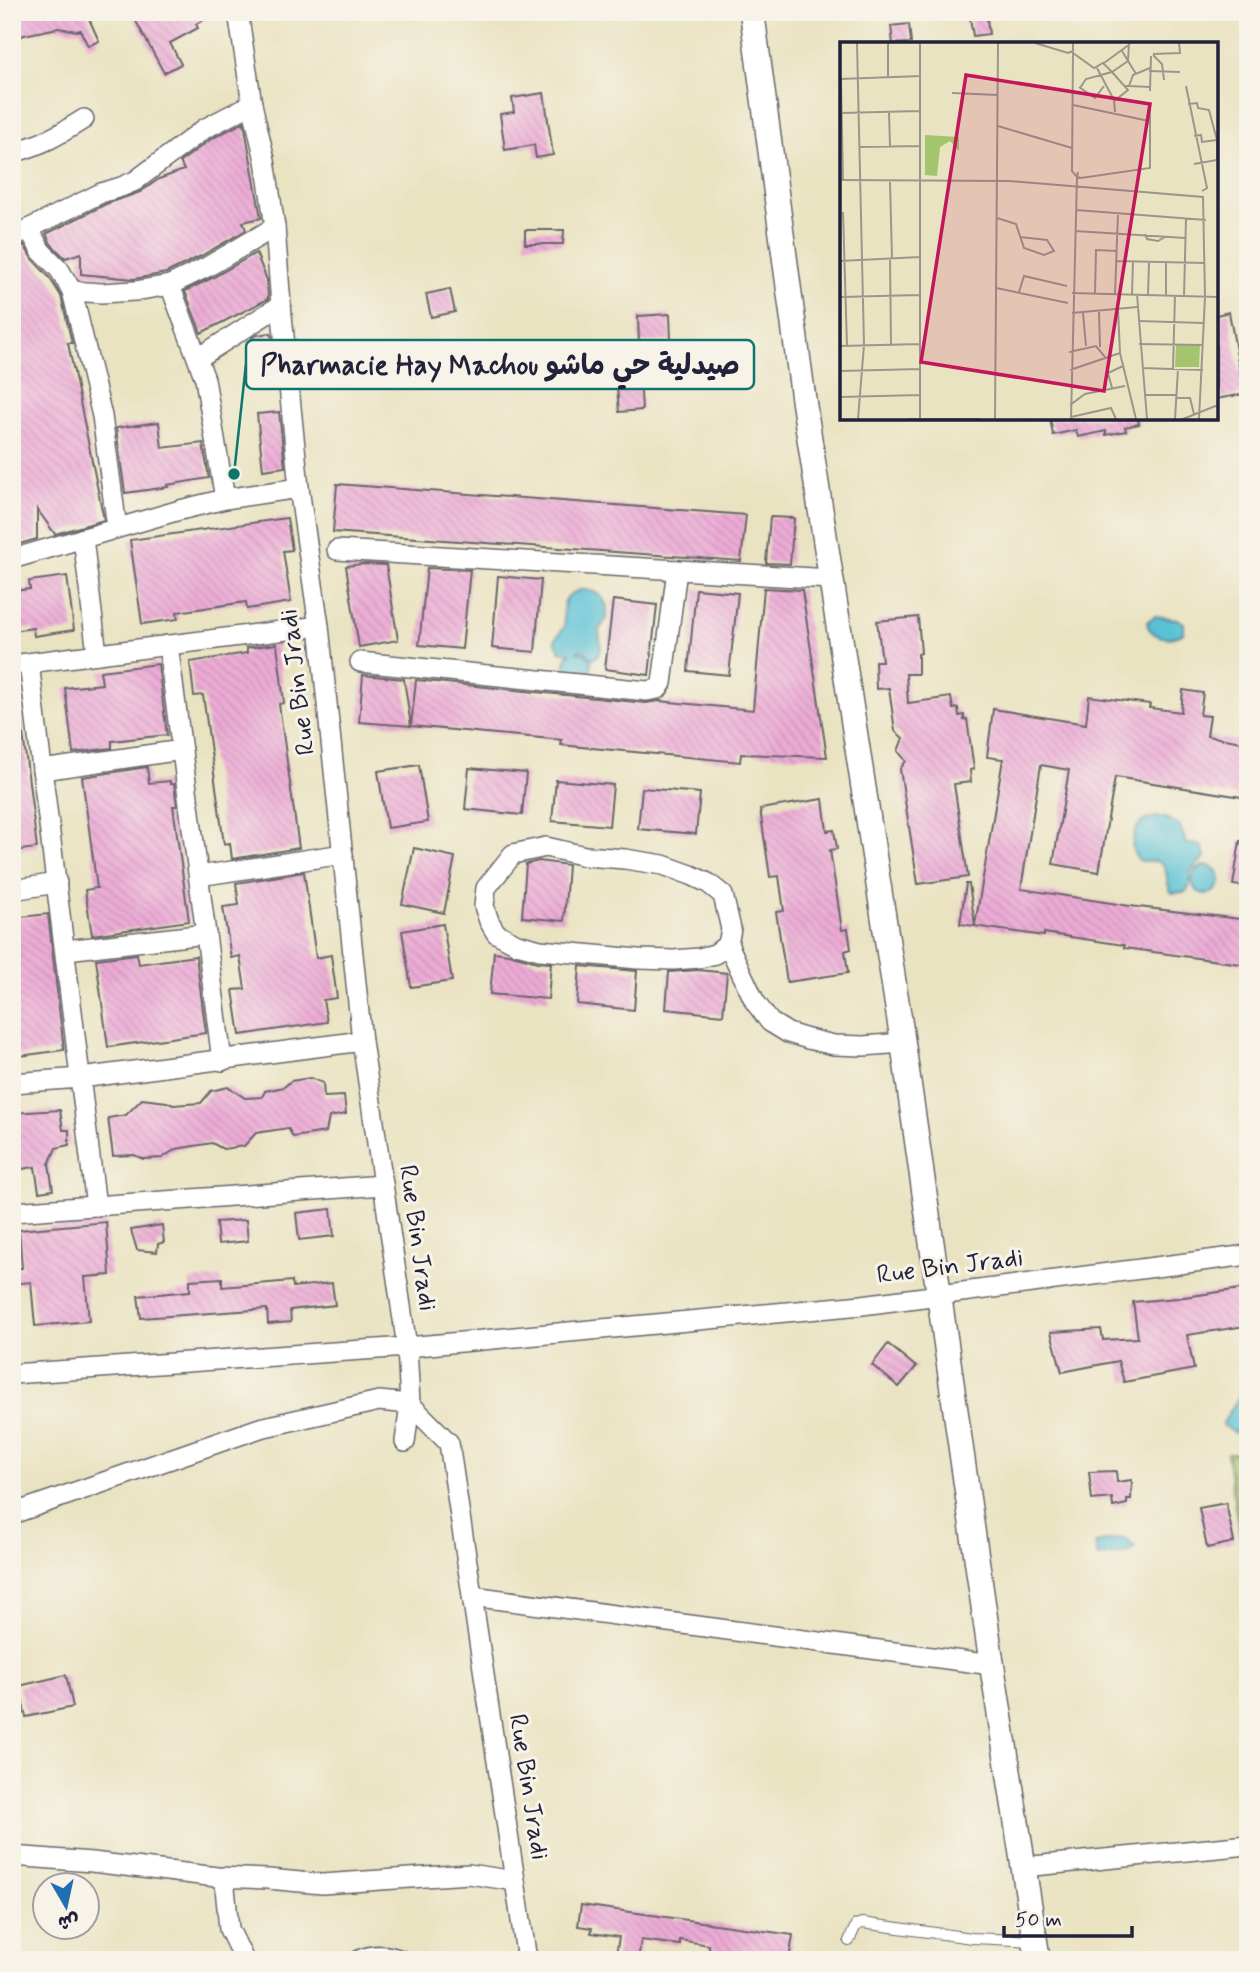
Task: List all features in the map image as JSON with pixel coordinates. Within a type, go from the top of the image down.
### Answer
[{"type":"street","name":"Rue Bin Jradi","points":[[238,12],[275,227],[299,488],[319,626],[362,1041],[407,1347],[410,1404],[449,1443],[527,1960]]},
{"type":"street","points":[[752,12],[802,390],[903,1043],[1036,1951]]},
{"type":"street","points":[[117,528],[102,416],[72,291],[59,269],[17,232],[101,193],[135,181],[204,129],[252,104]]},
{"type":"street","points":[[12,153],[47,142],[84,119]]},
{"type":"street","points":[[72,291],[135,291],[170,285],[207,267],[275,227]]},
{"type":"street","points":[[170,285],[205,379],[225,499]]},
{"type":"street","points":[[198,358],[281,305]]},
{"type":"street","points":[[12,559],[225,499],[299,488]]},
{"type":"street","points":[[82,538],[97,654]]},
{"type":"street","points":[[337,550],[831,579]]},
{"type":"street","points":[[360,663],[648,691],[658,689],[662,683],[677,570]]},
{"type":"street","points":[[96,1206],[42,770],[21,664],[319,626]]},
{"type":"street","points":[[168,645],[222,1061]]},
{"type":"street","points":[[42,770],[182,750]]},
{"type":"street","points":[[728,944],[715,954],[674,960],[540,950],[517,944],[496,933],[484,906],[486,888],[513,854],[547,847],[585,856],[625,859],[663,866],[691,874],[723,895],[732,929],[728,944],[755,1002],[770,1022],[808,1040],[834,1045],[903,1043]]},
{"type":"street","points":[[199,876],[343,854]]},
{"type":"street","points":[[12,890],[57,883]]},
{"type":"street","points":[[66,950],[206,934]]},
{"type":"street","points":[[12,1083],[80,1078],[222,1061],[362,1041]]},
{"type":"street","points":[[12,1212],[383,1185]]},
{"type":"street","name":"Rue Bin Jradi","points":[[12,1374],[407,1347],[848,1306],[1248,1255]]},
{"type":"street","points":[[12,1514],[260,1428],[379,1401],[410,1404],[405,1442]]},
{"type":"street","points":[[472,1595],[992,1665]]},
{"type":"street","points":[[1023,1867],[1248,1845]]},
{"type":"street","points":[[12,1856],[322,1884],[469,1874],[515,1881]]},
{"type":"street","points":[[224,1877],[229,1929],[238,1957]]},
{"type":"street","points":[[359,1960],[372,1954],[401,1960]]},
{"type":"lane","points":[[849,1941],[856,1925],[862,1923],[972,1938],[1036,1951]]},
{"type":"green space","points":[[1227,1453],[1247,1453],[1248,1543],[1241,1544]]},
{"type":"water","points":[[581,590],[600,596],[607,609],[606,619],[599,630],[599,652],[593,659],[583,650],[576,651],[587,655],[591,660],[591,669],[585,677],[568,675],[565,664],[570,653],[560,651],[555,640],[564,627],[565,600]]},
{"type":"water","points":[[1155,616],[1177,619],[1184,623],[1184,632],[1174,637],[1157,635],[1148,627],[1147,622]]},
{"type":"water","points":[[1156,817],[1179,825],[1187,844],[1196,844],[1203,848],[1205,857],[1190,872],[1189,888],[1185,892],[1172,893],[1164,866],[1155,861],[1141,861],[1133,851],[1135,831],[1144,821]]},
{"type":"water","points":[[1206,866],[1216,870],[1220,880],[1216,890],[1206,894],[1196,890],[1192,880],[1196,870]]},
{"type":"water","points":[[1248,1381],[1248,1423],[1240,1436],[1222,1425]]},
{"type":"water","points":[[1124,1538],[1135,1547],[1128,1553],[1098,1557],[1095,1543]]},
{"type":"building","points":[[12,12],[86,12],[99,41],[88,46],[80,30],[58,28],[24,35],[12,41]]},
{"type":"building","points":[[131,12],[218,12],[196,24],[198,28],[170,43],[181,64],[164,73]]},
{"type":"building","points":[[969,12],[986,12],[989,34],[973,36]]},
{"type":"building","points":[[909,24],[911,42],[893,42],[891,26]]},
{"type":"building","points":[[544,93],[553,155],[536,158],[534,145],[505,150],[500,114],[514,112],[512,98]]},
{"type":"building","points":[[244,122],[261,218],[243,222],[246,230],[166,273],[134,279],[81,274],[81,253],[65,258],[51,244],[46,234],[106,204],[140,192],[159,179],[184,170],[180,162],[211,139]]},
{"type":"building","points":[[525,230],[564,230],[563,244],[525,244]]},
{"type":"building","points":[[24,245],[61,296],[104,520],[55,534],[37,509],[37,539],[12,546],[12,249]]},
{"type":"building","points":[[256,253],[267,280],[268,299],[201,333],[185,291]]},
{"type":"building","points":[[450,289],[455,312],[431,317],[426,294]]},
{"type":"building","points":[[1229,312],[1244,394],[1218,399],[1218,315]]},
{"type":"building","points":[[670,314],[671,341],[639,343],[638,316]]},
{"type":"building","points":[[271,333],[274,359],[256,362],[252,338]]},
{"type":"building","points":[[639,358],[642,410],[619,412],[617,387],[605,387],[603,361]]},
{"type":"building","points":[[279,412],[285,467],[263,470],[257,414]]},
{"type":"building","points":[[1050,420],[1138,420],[1139,424],[1125,427],[1126,431],[1106,435],[1106,431],[1078,437],[1076,430],[1053,435]]},
{"type":"building","points":[[159,422],[162,448],[203,443],[209,478],[125,493],[116,428]]},
{"type":"building","points":[[337,484],[746,515],[741,561],[333,532]]},
{"type":"building","points":[[770,517],[794,518],[790,564],[766,563]]},
{"type":"building","points":[[287,518],[292,550],[283,551],[291,602],[247,609],[246,602],[177,612],[178,619],[142,624],[130,540]]},
{"type":"building","points":[[386,565],[398,640],[359,647],[346,566]]},
{"type":"building","points":[[427,568],[470,570],[462,649],[419,645]]},
{"type":"building","points":[[67,576],[74,630],[34,636],[33,628],[12,631],[12,591],[30,589],[29,581]]},
{"type":"building","points":[[498,576],[541,580],[535,652],[492,648]]},
{"type":"building","points":[[764,588],[802,590],[827,757],[741,754],[740,762],[561,745],[562,740],[411,726],[416,680],[646,703],[659,701],[753,710]]},
{"type":"building","points":[[696,589],[738,593],[729,675],[688,671]]},
{"type":"building","points":[[613,600],[657,605],[649,675],[605,669]]},
{"type":"building","points":[[918,617],[921,653],[918,654],[918,674],[906,674],[908,703],[951,697],[953,709],[958,708],[959,716],[964,715],[964,720],[967,719],[974,769],[970,770],[971,782],[954,784],[968,877],[918,884],[900,769],[906,761],[898,751],[903,738],[895,731],[889,688],[876,689],[875,661],[882,661],[877,621]]},
{"type":"building","points":[[277,644],[284,703],[279,704],[299,848],[232,859],[230,843],[224,844],[203,695],[194,696],[190,662],[247,653],[247,648]]},
{"type":"building","points":[[158,664],[167,735],[112,741],[112,748],[73,753],[65,688],[102,684],[100,671]]},
{"type":"building","points":[[363,675],[404,679],[411,726],[359,722]]},
{"type":"building","points":[[1183,690],[1203,693],[1200,715],[1210,716],[1207,736],[1248,743],[1248,798],[1115,777],[1099,872],[1053,864],[1069,770],[1041,765],[1021,889],[1248,920],[1248,965],[1124,948],[1124,945],[1044,933],[1044,936],[960,924],[966,884],[969,884],[975,925],[1003,759],[987,757],[993,709],[1086,724],[1089,696],[1150,704],[1149,708],[1181,712]]},
{"type":"building","points":[[12,717],[21,717],[37,848],[12,851]]},
{"type":"building","points":[[419,765],[428,822],[387,828],[378,771]]},
{"type":"building","points":[[147,767],[149,783],[170,781],[170,784],[174,784],[177,806],[173,806],[189,921],[92,935],[85,890],[97,888],[82,777]]},
{"type":"building","points":[[469,768],[526,773],[522,815],[465,809]]},
{"type":"building","points":[[556,780],[613,785],[609,826],[552,821]]},
{"type":"building","points":[[642,788],[700,793],[696,834],[638,829]]},
{"type":"building","points":[[823,799],[827,831],[834,830],[837,849],[830,850],[842,930],[848,929],[851,949],[845,951],[848,973],[787,982],[776,912],[784,911],[779,876],[770,877],[760,809]]},
{"type":"building","points":[[1240,841],[1248,841],[1248,887],[1233,885]]},
{"type":"building","points":[[414,848],[455,857],[444,913],[402,904]]},
{"type":"building","points":[[539,861],[568,865],[564,921],[522,917],[526,864]]},
{"type":"building","points":[[304,872],[316,958],[331,955],[337,998],[323,1000],[327,1022],[240,1035],[233,990],[245,989],[240,956],[231,958],[223,907],[239,905],[236,883]]},
{"type":"building","points":[[48,914],[64,1050],[12,1057],[12,918]]},
{"type":"building","points":[[443,924],[452,981],[411,987],[402,931]]},
{"type":"building","points":[[494,952],[551,963],[548,999],[490,994]]},
{"type":"building","points":[[137,954],[139,964],[196,956],[206,1033],[108,1047],[96,959]]},
{"type":"building","points":[[580,966],[637,971],[634,1010],[577,1004]]},
{"type":"building","points":[[698,970],[727,973],[723,1015],[666,1009],[669,972]]},
{"type":"building","points":[[310,1078],[323,1083],[324,1097],[344,1096],[346,1114],[329,1117],[326,1132],[293,1137],[288,1128],[256,1133],[244,1146],[223,1149],[212,1143],[176,1149],[162,1158],[113,1156],[108,1118],[126,1115],[142,1099],[173,1105],[201,1103],[211,1091],[228,1087],[245,1098],[262,1097],[265,1091],[284,1087],[291,1081]]},
{"type":"building","points":[[60,1110],[63,1130],[69,1130],[69,1145],[56,1148],[49,1164],[53,1190],[39,1192],[35,1167],[22,1169],[12,1164],[12,1113]]},
{"type":"building","points":[[331,1209],[334,1236],[299,1240],[296,1213]]},
{"type":"building","points":[[246,1220],[248,1241],[218,1244],[216,1222]]},
{"type":"building","points":[[106,1222],[110,1275],[85,1277],[89,1321],[35,1326],[31,1282],[12,1284],[12,1269],[22,1268],[19,1230]]},
{"type":"building","points":[[162,1225],[164,1242],[158,1244],[157,1252],[137,1250],[131,1230]]},
{"type":"building","points":[[222,1278],[222,1287],[292,1281],[293,1287],[332,1283],[335,1305],[290,1310],[291,1322],[268,1324],[267,1309],[141,1318],[138,1296],[190,1291],[190,1280]]},
{"type":"building","points":[[1241,1289],[1246,1326],[1187,1335],[1194,1369],[1124,1382],[1118,1361],[1062,1372],[1051,1332],[1101,1329],[1103,1340],[1138,1338],[1133,1302]]},
{"type":"building","points":[[888,1344],[916,1367],[899,1387],[872,1365]]},
{"type":"building","points":[[1116,1471],[1117,1482],[1132,1480],[1131,1499],[1127,1499],[1127,1504],[1113,1507],[1112,1498],[1092,1500],[1089,1472]]},
{"type":"building","points":[[1226,1503],[1234,1542],[1207,1548],[1199,1508]]},
{"type":"building","points":[[66,1675],[73,1707],[26,1717],[19,1686]]},
{"type":"building","points":[[581,1905],[793,1935],[789,1960],[739,1951],[738,1954],[709,1950],[709,1945],[680,1940],[680,1945],[641,1940],[638,1960],[615,1960],[619,1937],[591,1933],[592,1928],[578,1926]]},
{"type":"place","name":"Pharmacie Hay Machou صيدلية حي ماشو","points":[[234,474]]}]
